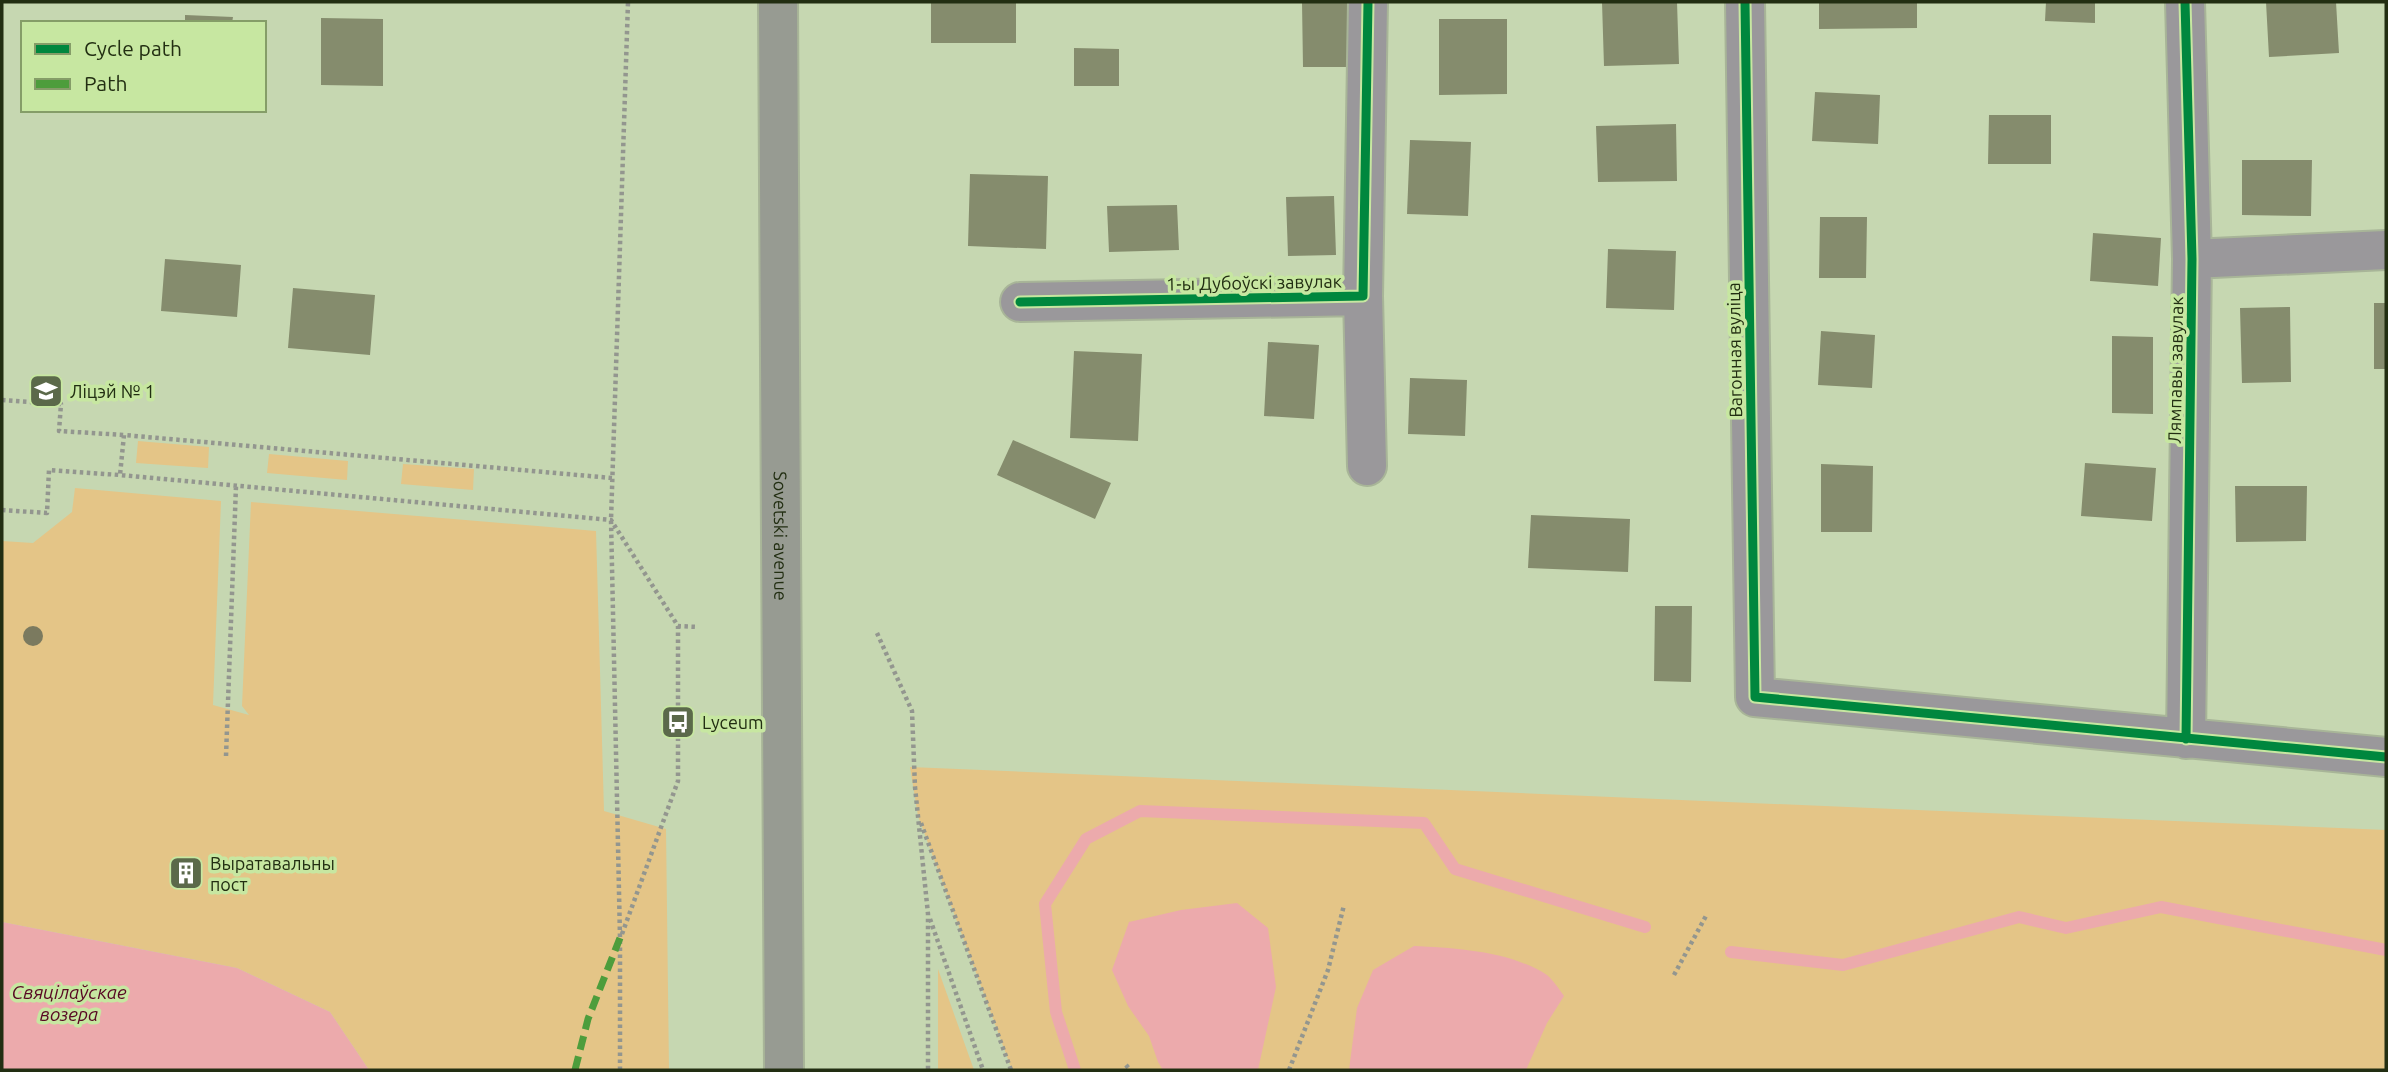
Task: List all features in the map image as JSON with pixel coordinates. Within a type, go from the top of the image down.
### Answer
[{"type":"main road","name":"Sovetski avenue","points":[[778,2],[784,1070]]},
{"type":"street","name":"1-ы Дубоўскі завулак","points":[[1020,302],[1363,296],[1368,2]]},
{"type":"street","name":"Вагонная вуліца","points":[[1745,2],[1755,697],[2186,739]]},
{"type":"street","name":"Лямпавы завулак","points":[[2185,2],[2192,259],[2186,739]]},
{"type":"street","points":[[2192,259],[2386,250]]},
{"type":"street","points":[[1363,296],[1367,466]]},
{"type":"street","points":[[2186,739],[2386,757]]},
{"type":"path","points":[[620,1070],[620,938],[611,520],[628,2]]},
{"type":"path","points":[[2,400],[61,404],[59,431],[612,478]]},
{"type":"path","points":[[120,475],[124,435]]},
{"type":"path","points":[[2,510],[47,513],[49,471],[120,475],[611,520]]},
{"type":"path","points":[[226,756],[236,486]]},
{"type":"path","points":[[611,520],[678,626],[678,781],[620,938]]},
{"type":"path","points":[[678,626],[698,627]]},
{"type":"path","points":[[877,632],[912,711],[918,816],[928,914],[928,1070]]},
{"type":"path","points":[[918,816],[1011,1070]]},
{"type":"path","points":[[1289,1070],[1328,970],[1344,905]]},
{"type":"path","points":[[928,914],[983,1070]]},
{"type":"path","points":[[1674,975],[1707,914]]},
{"type":"shaded area","points":[[138,441],[209,447],[208,468],[136,463]]},
{"type":"shaded area","points":[[269,454],[348,461],[347,480],[267,473]]},
{"type":"shaded area","points":[[403,464],[474,469],[473,490],[401,484]]},
{"type":"shaded area","points":[[75,488],[221,501],[213,705],[249,715],[242,706],[251,502],[596,531],[604,811],[666,829],[669,1070],[369,1070],[330,1012],[237,968],[2,922],[2,541],[33,543],[72,512]]},
{"type":"shaded area","points":[[910,767],[2386,830],[2386,1070],[1012,1070],[918,816]]},
{"type":"shaded area","points":[[938,969],[974,1070],[938,1070]]},
{"type":"water","points":[[1237,903],[1268,928],[1276,987],[1258,1070],[1163,1070],[1149,1036],[1128,1006],[1112,970],[1129,922],[1181,910]]},
{"type":"water","name":"Свяцілаўскае возера","points":[[2,922],[237,968],[330,1012],[369,1070],[2,1070]]},
{"type":"water","points":[[1414,946],[1500,956],[1532,967],[1551,979],[1564,996],[1547,1023],[1526,1070],[1349,1070],[1357,1008],[1373,970]]},
{"type":"building","points":[[931,2],[1016,2],[1016,43],[931,43]]},
{"type":"building","points":[[1302,2],[1353,2],[1354,67],[1303,67]]},
{"type":"building","points":[[1602,2],[1677,2],[1679,64],[1604,66]]},
{"type":"building","points":[[1819,2],[1917,2],[1917,28],[1819,29]]},
{"type":"building","points":[[2046,2],[2095,2],[2095,23],[2045,21]]},
{"type":"building","points":[[2266,2],[2336,2],[2339,53],[2269,57]]},
{"type":"building","points":[[185,15],[233,17],[232,21],[185,21]]},
{"type":"building","points":[[321,18],[383,19],[383,86],[321,85]]},
{"type":"building","points":[[1439,19],[1507,19],[1507,94],[1439,95]]},
{"type":"building","points":[[1074,48],[1119,49],[1119,86],[1074,86]]},
{"type":"building","points":[[1815,92],[1880,95],[1878,144],[1812,141]]},
{"type":"building","points":[[1989,115],[2051,115],[2051,164],[1988,164]]},
{"type":"building","points":[[1676,124],[1677,181],[1598,182],[1596,126]]},
{"type":"building","points":[[1410,140],[1471,142],[1468,216],[1407,214]]},
{"type":"building","points":[[2242,160],[2312,160],[2311,216],[2242,215]]},
{"type":"building","points":[[970,174],[1048,176],[1046,249],[968,246]]},
{"type":"building","points":[[1334,196],[1336,255],[1288,256],[1286,197]]},
{"type":"building","points":[[1177,205],[1179,250],[1109,252],[1107,206]]},
{"type":"building","points":[[1820,217],[1867,217],[1866,278],[1819,278]]},
{"type":"building","points":[[2093,233],[2161,238],[2158,286],[2090,281]]},
{"type":"building","points":[[1608,249],[1676,251],[1674,310],[1606,308]]},
{"type":"building","points":[[165,259],[241,265],[237,317],[161,311]]},
{"type":"building","points":[[293,288],[375,295],[370,355],[288,348]]},
{"type":"building","points":[[2374,303],[2386,303],[2386,369],[2374,369]]},
{"type":"building","points":[[2290,307],[2291,382],[2242,383],[2240,308]]},
{"type":"building","points":[[1821,331],[1875,335],[1872,388],[1818,385]]},
{"type":"building","points":[[2112,336],[2153,337],[2153,414],[2112,413]]},
{"type":"building","points":[[1268,342],[1319,345],[1314,419],[1264,416]]},
{"type":"building","points":[[1074,351],[1142,354],[1138,441],[1070,438]]},
{"type":"building","points":[[1410,378],[1467,380],[1465,436],[1408,434]]},
{"type":"building","points":[[1013,440],[1111,483],[1095,519],[997,475]]},
{"type":"building","points":[[2085,463],[2156,468],[2152,521],[2081,516]]},
{"type":"building","points":[[1821,464],[1873,466],[1872,532],[1821,532]]},
{"type":"building","points":[[2235,486],[2307,486],[2306,541],[2236,542]]},
{"type":"building","points":[[1531,515],[1630,519],[1628,572],[1528,568]]},
{"type":"building","points":[[1655,606],[1692,606],[1691,682],[1654,681]]},
{"type":"building","name":"Выратавальны пост","points":[[180,862],[194,864],[191,885],[177,883]]},
{"type":"waterway","points":[[1075,1070],[1056,1012],[1045,904],[1086,839],[1140,811],[1424,823],[1455,869],[1645,927]]},
{"type":"waterway","points":[[1731,952],[1843,965],[2019,917],[2066,928],[2161,907],[2386,950]]},
{"type":"marked path","points":[[575,1070],[588,1019],[620,938]]},
{"type":"cycle path","points":[[1020,302],[1363,296],[1368,2]]},
{"type":"cycle path","points":[[1745,2],[1755,697],[2386,757]]},
{"type":"cycle path","points":[[2185,2],[2192,259],[2186,739]]},
{"type":"place","name":"Ліцэй № 1","points":[[46,391]]},
{"type":"place","name":"Lyceum","points":[[678,722]]},
{"type":"place","name":"Выратавальны пост","points":[[186,873]]}]
